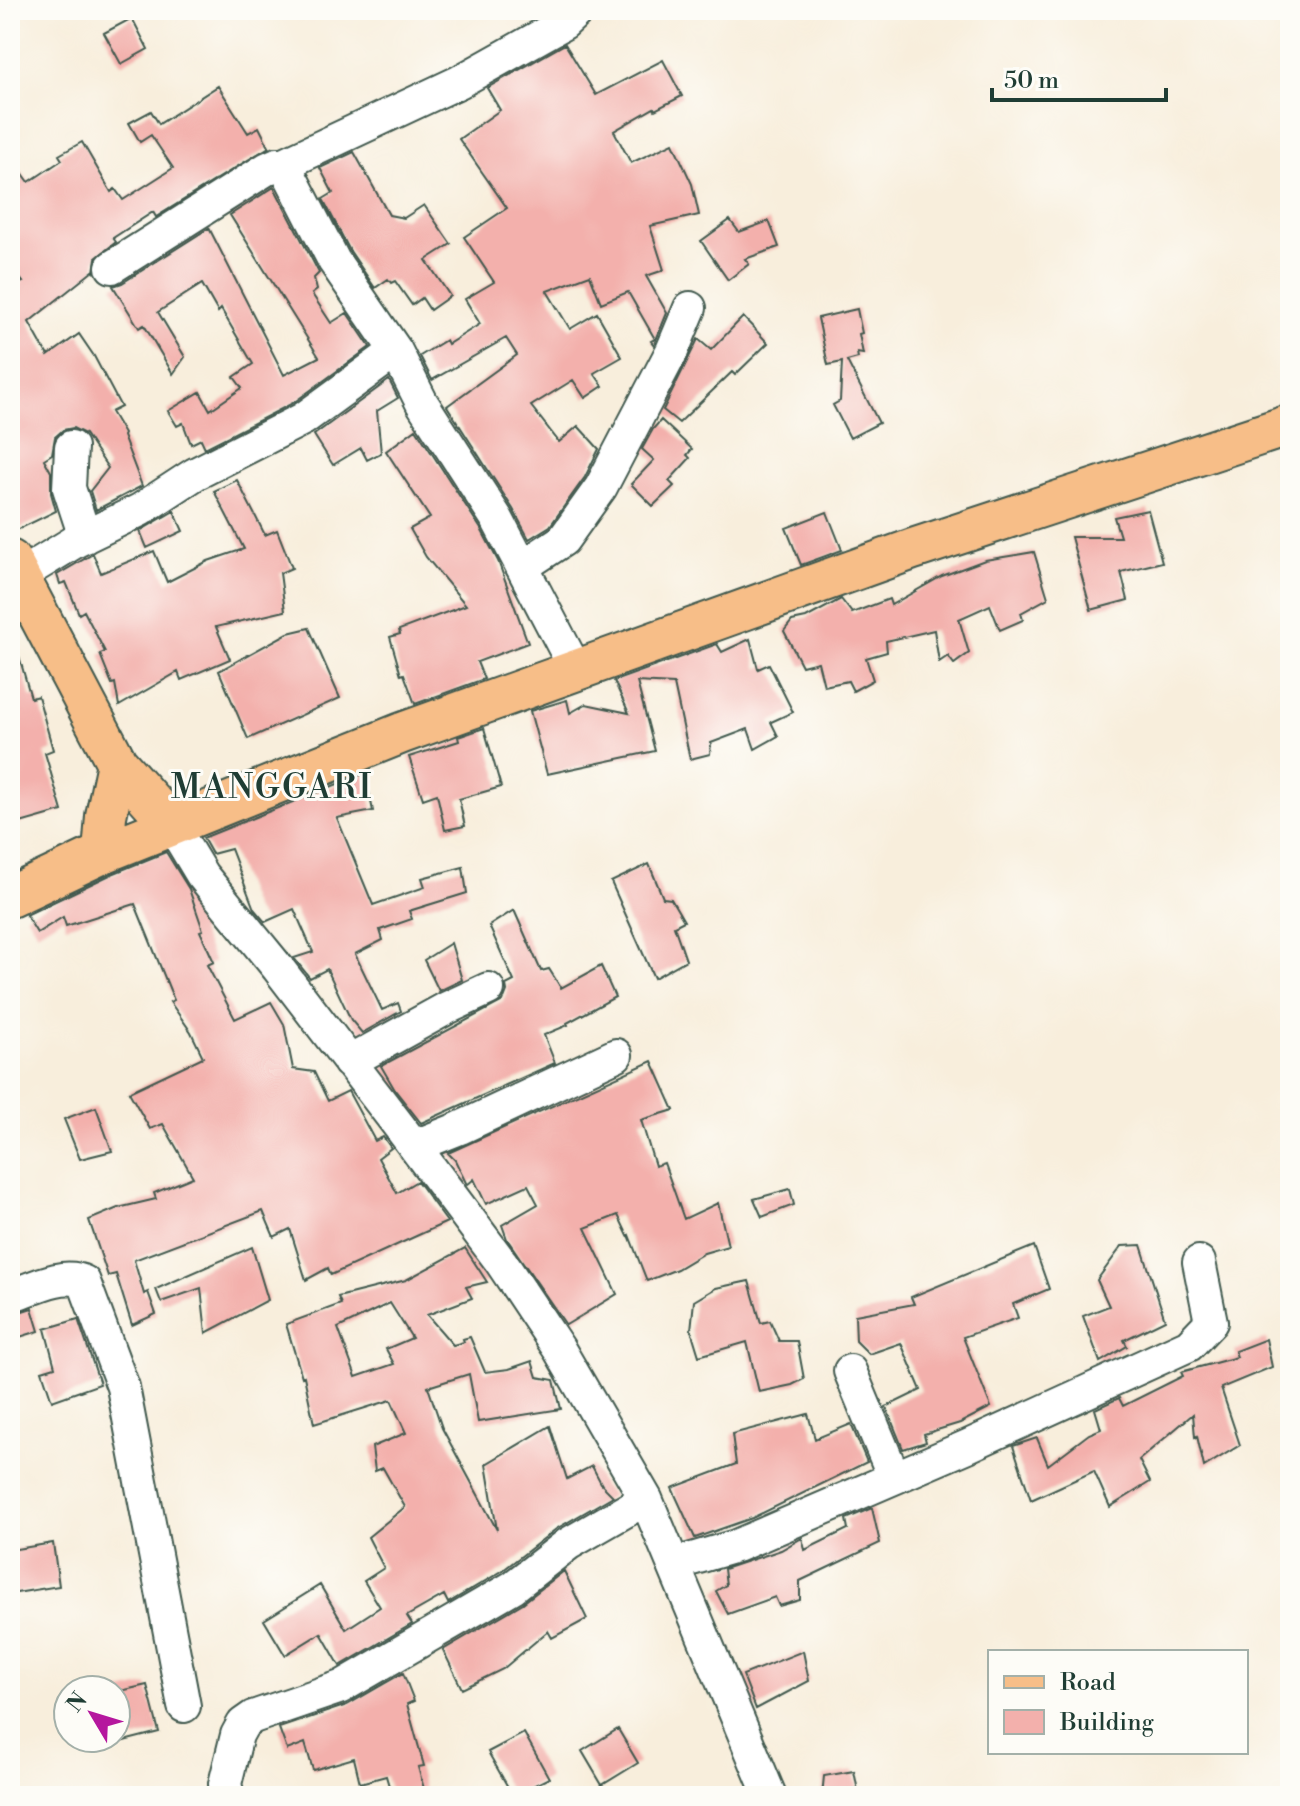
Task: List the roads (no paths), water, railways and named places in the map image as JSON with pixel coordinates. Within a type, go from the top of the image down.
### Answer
[{"type":"main road","points":[[10,897],[103,853],[402,733],[913,549],[1290,425]]},
{"type":"main road","points":[[14,568],[117,763],[172,825]]},
{"type":"main road","points":[[103,853],[106,816],[117,763]]},
{"type":"street","points":[[112,267],[268,168],[284,164],[459,82],[564,23],[578,10]]},
{"type":"street","points":[[284,164],[334,261],[396,351],[422,403],[497,519],[576,670]]},
{"type":"street","points":[[522,567],[563,540],[601,487],[672,351],[690,308]]},
{"type":"street","points":[[14,568],[140,510],[195,474],[303,419],[396,351]]},
{"type":"street","points":[[71,447],[69,488],[85,537]]},
{"type":"street","points":[[172,825],[202,875],[415,1146],[501,1262],[559,1349],[646,1499],[770,1796]]},
{"type":"street","points":[[349,1062],[488,989]]},
{"type":"street","points":[[415,1146],[616,1055]]},
{"type":"street","points":[[675,1564],[736,1546],[1189,1345],[1211,1322],[1199,1262]]},
{"type":"street","points":[[10,1296],[56,1280],[75,1277],[84,1282],[123,1387],[184,1706]]},
{"type":"street","points":[[850,1371],[894,1477]]},
{"type":"street","points":[[228,1796],[225,1784],[237,1735],[243,1724],[253,1717],[341,1687],[513,1587],[568,1544],[646,1499]]},
{"type":"district","name":"MANGGARI","points":[[272,786]]}]
